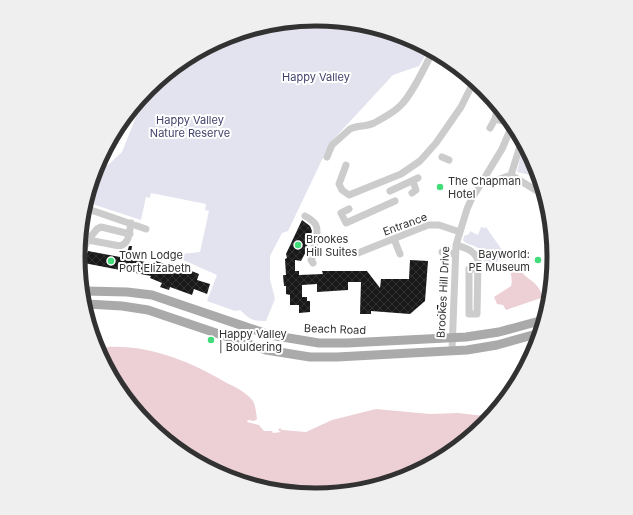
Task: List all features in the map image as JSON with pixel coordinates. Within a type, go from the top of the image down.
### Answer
[{"type":"main road","name":"Beach Road","points":[[87,291],[108,291],[152,295],[278,337],[319,343],[347,344],[489,334],[539,321]]},
{"type":"main road","points":[[89,304],[122,306],[148,310],[266,350],[310,357],[452,351],[497,345],[535,334]]},
{"type":"street","points":[[327,157],[332,145],[350,129],[374,123],[399,107],[412,89],[431,56]]},
{"type":"street","points":[[346,165],[339,184],[342,190],[349,195],[408,170],[420,161],[436,143],[461,107],[472,86]]},
{"type":"street","points":[[490,128],[496,112]]},
{"type":"street","points":[[495,119],[503,121]]},
{"type":"street","name":"Brookes Hill Drive","points":[[452,351],[456,245],[467,209],[502,149],[510,131]]},
{"type":"street","points":[[511,175],[520,147]]},
{"type":"street","points":[[442,158],[449,160]]},
{"type":"street","points":[[481,183],[486,184],[511,175],[538,192]]},
{"type":"street","points":[[390,190],[415,180],[416,190],[412,193]]},
{"type":"street","points":[[349,209],[341,213],[346,223],[395,201]]},
{"type":"street","points":[[90,210],[146,229]]},
{"type":"street","points":[[306,216],[316,225],[317,234],[315,251],[311,260],[313,263]]},
{"type":"street","points":[[88,240],[120,246],[124,245],[130,234],[131,223]]},
{"type":"street","name":"Entrance","points":[[358,253],[419,228],[435,224],[446,226],[460,232]]},
{"type":"street","points":[[85,246],[97,229],[101,227],[130,234]]},
{"type":"street","points":[[394,239],[400,254]]},
{"type":"street","points":[[456,245],[475,254],[477,258],[478,269],[477,314],[469,314],[469,269],[478,269]]},
{"type":"street","points":[[442,252],[455,254]]},
{"type":"green space","name":"Happy Valley","points":[[301,26],[332,26],[362,30],[391,38],[426,54],[419,66],[393,75],[330,143],[288,231],[282,233],[270,256],[270,279],[275,299],[266,321],[249,318],[240,310],[235,311],[207,301],[217,275],[172,255],[200,252],[209,211],[205,210],[206,204],[151,193],[150,198],[146,197],[141,220],[91,204],[103,170],[122,152],[139,109],[164,83],[201,57],[242,38],[271,30]]},
{"type":"green space","points":[[522,151],[533,176],[517,172]]},
{"type":"green space","points":[[481,227],[486,227],[502,250],[500,259],[494,264],[486,263],[480,250],[463,240],[464,236],[469,234],[470,231],[478,235]]},
{"type":"shaded area","points":[[516,265],[519,266],[524,275],[537,286],[542,296],[541,298],[506,310],[503,305],[497,304],[494,297],[511,286],[511,269]]},
{"type":"shaded area","points":[[124,347],[154,352],[183,361],[211,374],[240,390],[253,401],[257,419],[254,421],[248,420],[247,422],[259,425],[264,431],[272,431],[273,433],[281,432],[278,430],[280,428],[282,430],[306,432],[332,420],[376,409],[430,414],[458,413],[485,416],[469,432],[445,450],[419,465],[391,477],[362,485],[332,489],[301,489],[271,485],[242,477],[214,465],[188,450],[164,432],[142,410],[124,386],[104,348]]},
{"type":"building","points":[[302,220],[310,226],[312,231],[307,246],[309,246],[301,261],[295,260],[295,271],[299,271],[299,275],[323,274],[322,271],[367,271],[380,288],[381,279],[409,279],[410,260],[428,261],[425,301],[410,314],[371,311],[371,314],[360,314],[361,282],[348,282],[348,290],[317,292],[317,284],[302,285],[302,297],[307,297],[307,301],[310,301],[310,312],[299,313],[299,305],[290,305],[290,295],[286,294],[286,286],[284,286],[283,275],[286,275],[286,254]]},
{"type":"building","points":[[129,246],[132,246],[131,253],[136,254],[135,260],[155,264],[156,261],[168,265],[169,262],[199,274],[197,280],[210,284],[207,294],[194,289],[192,295],[170,287],[169,290],[160,287],[162,283],[150,278],[151,276],[85,263],[88,251],[120,257],[122,251],[127,252]]},
{"type":"building","points":[[437,305],[445,305],[445,316],[437,316]]},
{"type":"place","name":"The Chapman Hotel","points":[[440,187]]},
{"type":"place","name":"Brookes Hill Suites","points":[[298,245]]},
{"type":"place","name":"Bayworld: PE Museum","points":[[538,260]]},
{"type":"place","name":"Town Lodge Port Elizabeth","points":[[111,261]]},
{"type":"place","name":"Happy Valley | Bouldering","points":[[211,340]]},
{"type":"park label","name":"Happy Valley Nature Reserve","points":[[190,126]]}]
